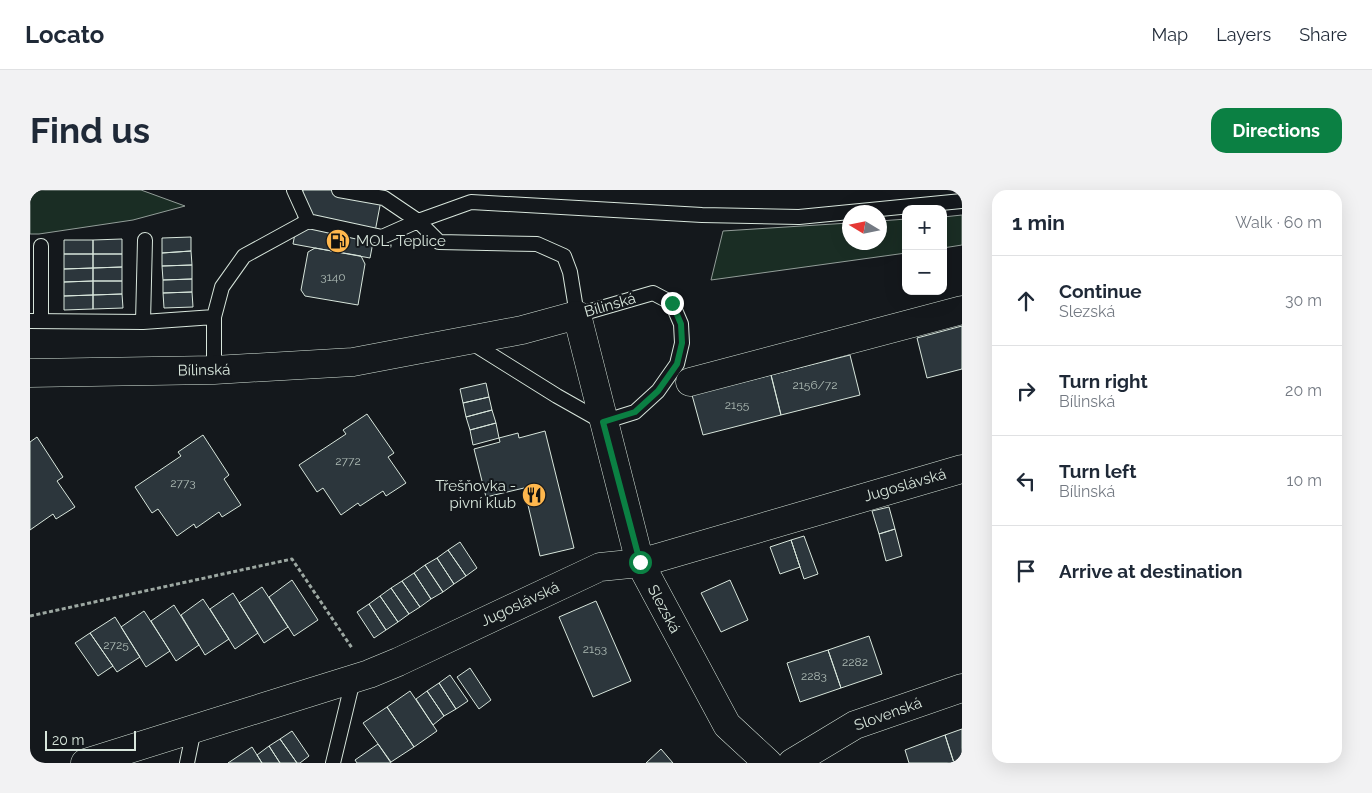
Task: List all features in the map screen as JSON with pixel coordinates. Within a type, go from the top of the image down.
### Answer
[{"type":"street","points":[[690,382],[962,310]]},
{"type":"street","name":"Bílinská","points":[[30,373],[214,370],[353,362],[466,339],[522,330],[577,315]]},
{"type":"street","name":"Slezská","points":[[577,315],[640,562],[727,725],[768,763]]},
{"type":"street","name":"Jugoslávská","points":[[85,763],[361,677],[600,567],[640,562],[962,469]]},
{"type":"street","name":"Slovenská","points":[[792,763],[855,725],[962,688]]},
{"type":"lane","points":[[294,190],[308,221]]},
{"type":"lane","points":[[339,190],[384,198],[418,221],[439,242],[537,244],[564,256],[570,272],[577,315]]},
{"type":"lane","points":[[214,370],[214,317],[222,287],[244,256],[308,221],[382,237],[418,221],[471,202],[702,215],[799,217],[962,201]]},
{"type":"lane","points":[[143,322],[145,240]]},
{"type":"lane","points":[[41,246],[36,321],[143,322],[214,317]]},
{"type":"lane","name":"Bílinská","points":[[577,315],[653,293],[672,303],[681,324],[682,343],[677,364],[658,391],[635,412],[603,422]]},
{"type":"lane","points":[[466,339],[603,422]]},
{"type":"lane","points":[[333,763],[361,677]]},
{"type":"lane","points":[[187,763],[194,729]]},
{"type":"path","points":[[30,616],[292,559],[361,677]]},
{"type":"green space","points":[[30,190],[141,190],[185,206],[133,220],[30,234]]},
{"type":"green space","points":[[962,215],[962,245],[947,247],[947,217]]},
{"type":"green space","points":[[902,219],[902,254],[711,280],[723,231],[842,223],[842,250],[887,250],[887,220]]},
{"type":"building","points":[[303,190],[383,190],[370,258],[293,244]]},
{"type":"building","points":[[191,237],[191,251],[162,253],[162,238]]},
{"type":"building","points":[[122,239],[122,254],[93,254],[93,240]]},
{"type":"building","points":[[64,240],[93,240],[93,254],[64,254]]},
{"type":"building","points":[[315,248],[361,256],[365,264],[358,305],[305,296],[301,290],[308,252]]},
{"type":"building","points":[[191,251],[192,265],[162,266],[162,253]]},
{"type":"building","points":[[64,254],[93,254],[93,268],[64,269]]},
{"type":"building","points":[[93,254],[122,254],[122,267],[93,268]]},
{"type":"building","points":[[192,265],[192,279],[163,280],[162,266]]},
{"type":"building","points":[[122,267],[122,281],[93,281],[93,268]]},
{"type":"building","points":[[93,268],[93,281],[64,282],[64,269]]},
{"type":"building","points":[[192,279],[192,292],[163,293],[163,280]]},
{"type":"building","points":[[93,281],[122,281],[122,294],[93,295]]},
{"type":"building","points":[[93,281],[93,295],[64,296],[64,282]]},
{"type":"building","points":[[192,292],[193,307],[164,308],[163,293]]},
{"type":"building","points":[[122,294],[123,308],[93,309],[93,295]]},
{"type":"building","points":[[93,295],[93,309],[64,310],[64,296]]},
{"type":"building","points":[[962,326],[962,369],[927,378],[917,338]]},
{"type":"building","points":[[850,355],[860,395],[781,415],[771,375]]},
{"type":"building","points":[[771,375],[781,415],[703,435],[692,395]]},
{"type":"building","points":[[486,383],[489,397],[463,403],[460,389]]},
{"type":"building","points":[[489,397],[492,410],[466,417],[463,403]]},
{"type":"building","points":[[492,410],[496,423],[470,430],[466,417]]},
{"type":"building","points":[[367,414],[394,453],[388,457],[406,483],[386,496],[383,491],[360,506],[358,503],[341,515],[323,488],[317,492],[299,465],[346,434],[343,430]]},
{"type":"building","points":[[496,423],[499,438],[473,445],[470,430]]},
{"type":"building","points":[[545,431],[574,548],[540,556],[524,488],[486,497],[474,449],[500,442],[499,438],[518,433],[519,438]]},
{"type":"building","points":[[203,435],[229,475],[224,479],[241,505],[222,517],[219,512],[196,528],[194,524],[177,536],[158,509],[152,513],[135,487],[181,456],[178,452]]},
{"type":"building","points":[[37,437],[63,477],[57,481],[75,507],[56,519],[53,514],[30,530],[30,442]]},
{"type":"building","points":[[889,507],[895,529],[879,534],[872,511]]},
{"type":"building","points":[[895,529],[902,556],[886,561],[879,534]]},
{"type":"building","points":[[804,536],[818,574],[804,579],[791,540]]},
{"type":"building","points":[[791,540],[800,567],[780,574],[770,547]]},
{"type":"building","points":[[460,542],[477,568],[466,576],[448,550]]},
{"type":"building","points":[[448,550],[466,576],[454,584],[437,558]]},
{"type":"building","points":[[437,558],[454,584],[443,592],[425,565]]},
{"type":"building","points":[[425,565],[443,592],[431,599],[414,573]]},
{"type":"building","points":[[414,573],[431,599],[420,607],[402,581]]},
{"type":"building","points":[[292,580],[318,620],[294,636],[269,597]]},
{"type":"building","points":[[730,580],[748,620],[721,632],[701,593]]},
{"type":"building","points":[[402,581],[420,607],[409,614],[391,588]]},
{"type":"building","points":[[262,587],[288,627],[264,643],[239,603]]},
{"type":"building","points":[[391,588],[409,614],[398,622],[380,596]]},
{"type":"building","points":[[233,593],[258,633],[235,649],[210,609]]},
{"type":"building","points":[[380,596],[398,622],[386,630],[369,604]]},
{"type":"building","points":[[203,599],[229,639],[205,655],[181,615]]},
{"type":"building","points":[[596,601],[631,681],[593,697],[559,617]]},
{"type":"building","points":[[369,604],[386,630],[374,638],[357,612]]},
{"type":"building","points":[[174,605],[199,645],[176,661],[151,621]]},
{"type":"building","points":[[144,611],[170,651],[146,667],[121,627]]},
{"type":"building","points":[[115,617],[140,657],[117,672],[90,633]]},
{"type":"building","points":[[90,633],[113,666],[98,676],[75,643]]},
{"type":"building","points":[[869,636],[882,674],[841,688],[828,650]]},
{"type":"building","points":[[828,650],[841,688],[800,702],[787,663]]},
{"type":"building","points":[[470,668],[491,700],[479,709],[457,677]]},
{"type":"building","points":[[450,675],[468,701],[456,709],[439,683]]},
{"type":"building","points":[[439,683],[456,709],[444,716],[427,691]]},
{"type":"building","points":[[410,691],[437,731],[414,747],[387,707]]},
{"type":"building","points":[[427,691],[444,716],[433,725],[416,699]]},
{"type":"building","points":[[387,707],[414,747],[391,762],[363,723]]},
{"type":"building","points":[[962,729],[962,763],[954,763],[945,735]]},
{"type":"building","points":[[292,731],[309,756],[300,763],[297,763],[280,739]]},
{"type":"building","points":[[945,735],[954,763],[909,763],[905,750]]},
{"type":"building","points":[[280,739],[297,763],[280,763],[269,746]]},
{"type":"building","points":[[378,744],[391,763],[357,763],[355,760]]},
{"type":"building","points":[[269,746],[280,763],[262,763],[257,755]]},
{"type":"building","points":[[252,747],[262,763],[228,763]]},
{"type":"building","points":[[661,749],[673,763],[646,763]]},
{"type":"place","name":"MOL, Teplice","points":[[338,241]]},
{"type":"place","name":"Třešňovka - pivní klub","points":[[534,495]]},
{"type":"route","points":[[640,562],[603,422],[635,412],[658,391],[677,364],[682,343],[681,324],[672,303]]}]
